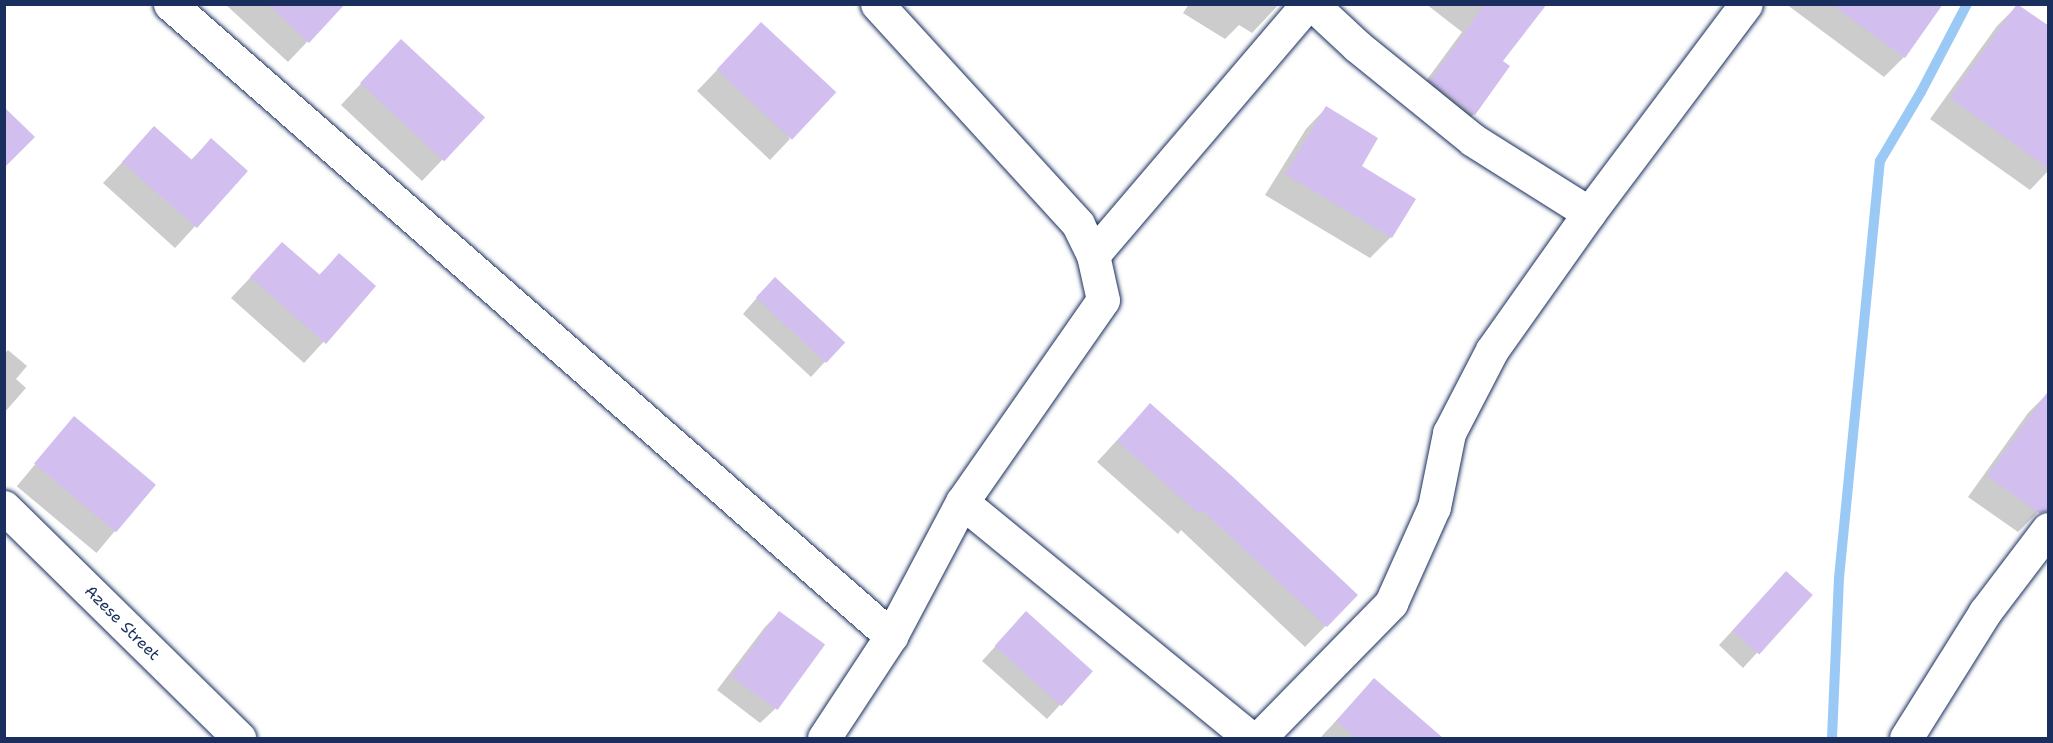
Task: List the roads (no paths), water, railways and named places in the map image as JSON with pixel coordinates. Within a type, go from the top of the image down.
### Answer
[{"type":"street","points":[[170,4],[891,636]]},
{"type":"street","points":[[824,738],[891,636],[962,502],[1103,300],[1093,255],[1078,224],[877,4]]},
{"type":"street","points":[[1093,255],[1307,4]]},
{"type":"street","points":[[1312,4],[1357,46],[1473,140],[1589,213]]},
{"type":"street","points":[[1259,738],[1391,603],[1434,507],[1449,433],[1492,350],[1589,213],[1746,4]]},
{"type":"street","points":[[962,502],[1250,738]]},
{"type":"street","name":"Azese Street","points":[[8,517],[239,738]]},
{"type":"street","points":[[1906,738],[1985,612],[2049,528]]},
{"type":"waterway","points":[[1832,738],[1839,578],[1880,161],[1921,92],[1967,4]]}]
